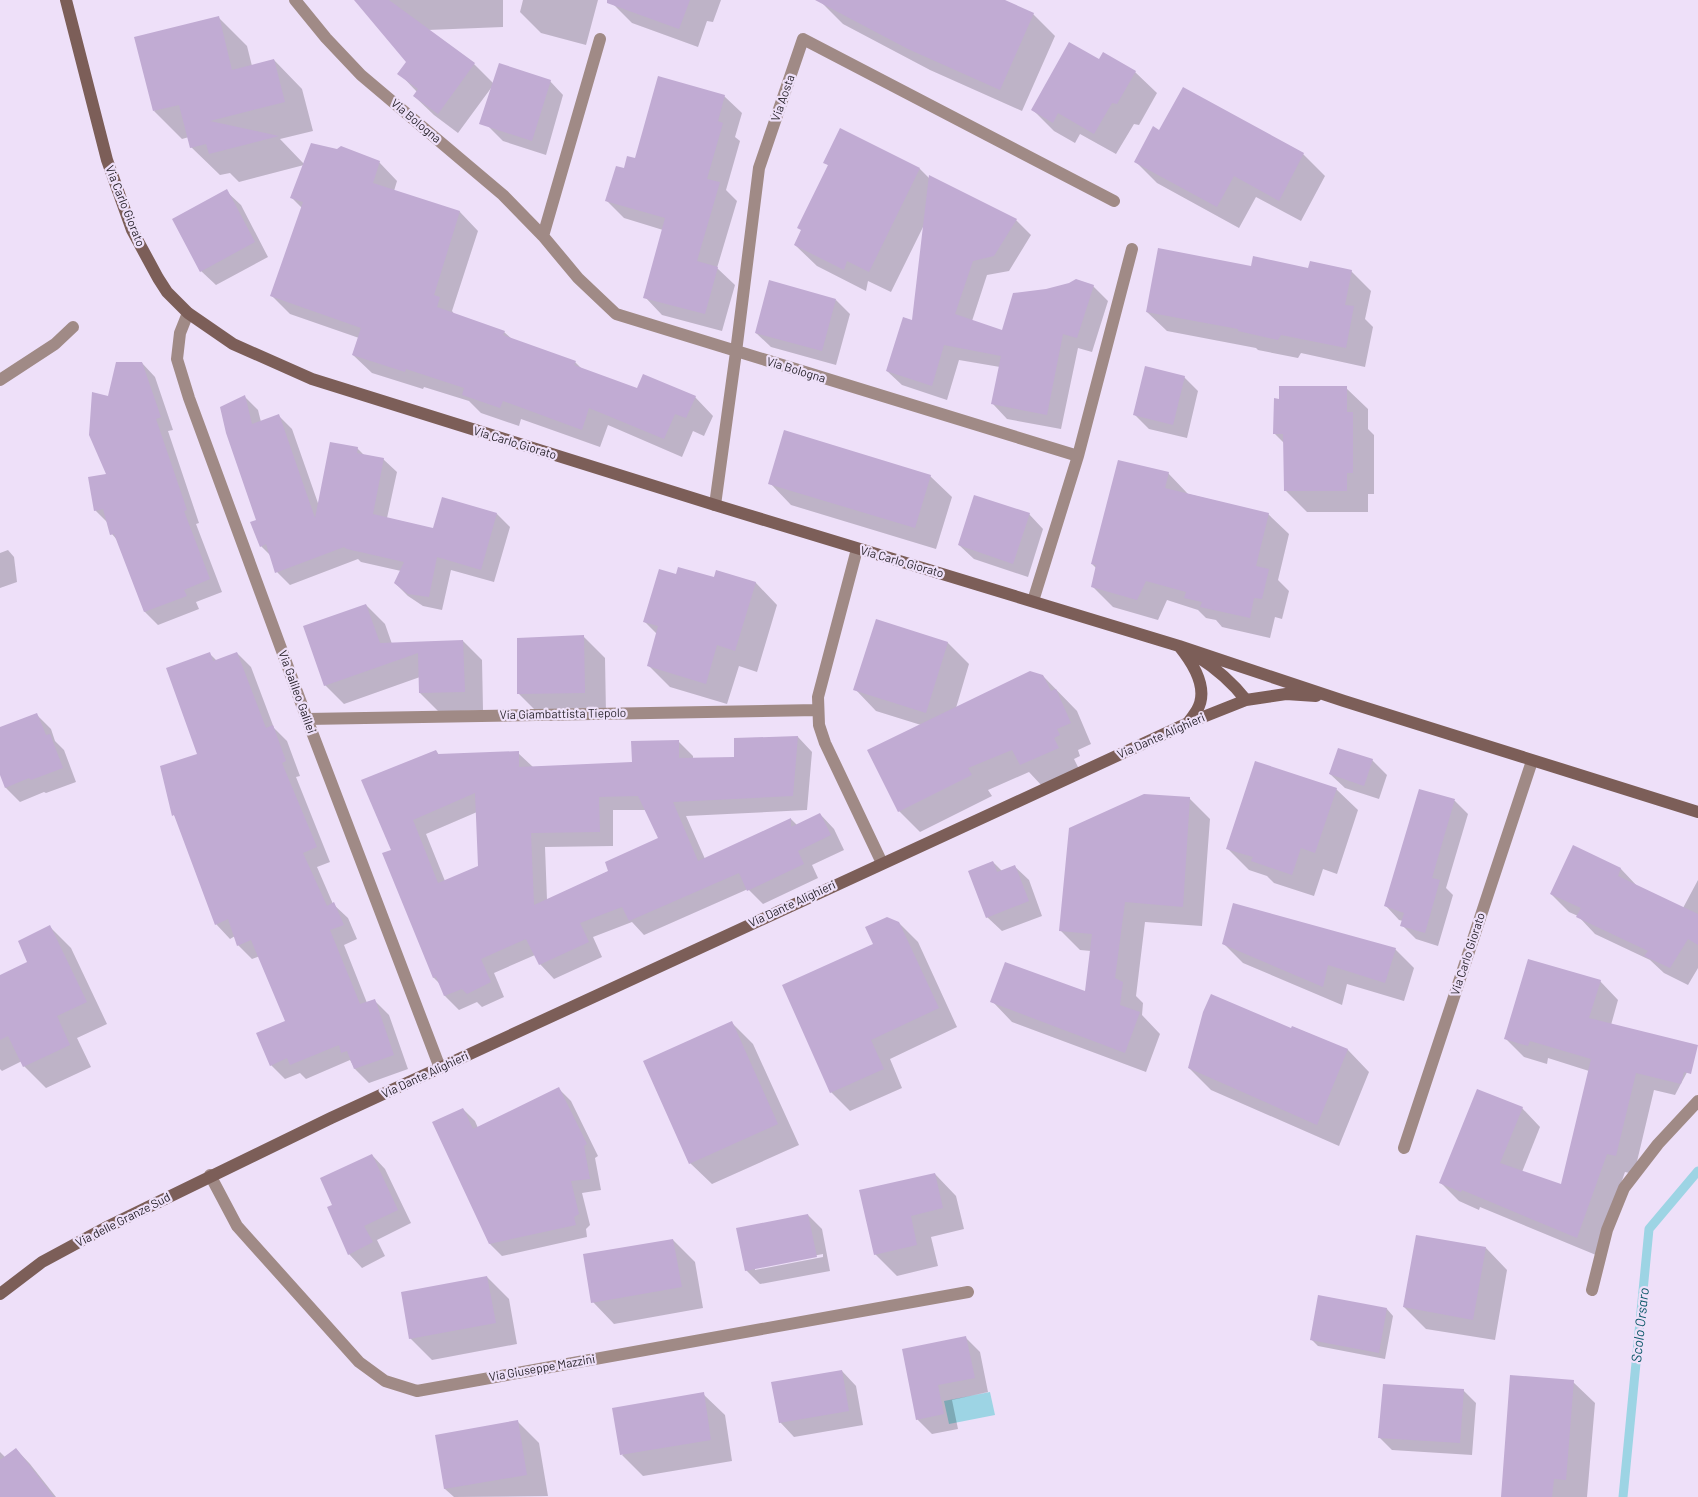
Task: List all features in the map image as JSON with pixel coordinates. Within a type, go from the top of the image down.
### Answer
[{"type":"street","name":"Via Carlo Giorato","points":[[66,0],[107,160],[132,230],[167,292],[188,313],[233,344],[312,379],[714,505],[1179,646],[1532,761],[1698,812]]},
{"type":"street","name":"Via Bologna","points":[[295,0],[326,38],[361,75],[503,194],[543,236],[578,278],[616,314],[1078,456]]},
{"type":"street","points":[[543,236],[600,39]]},
{"type":"street","name":"Via Aosta","points":[[714,505],[736,352],[759,168],[803,39],[1114,201]]},
{"type":"street","points":[[1033,601],[1078,456],[1132,249]]},
{"type":"street","name":"Via Galileo Galilei","points":[[188,313],[180,333],[177,359],[223,493],[440,1068]]},
{"type":"street","points":[[0,380],[55,344],[73,327]]},
{"type":"street","points":[[857,549],[818,697],[819,726],[825,743],[882,863]]},
{"type":"street","name":"Via Carlo Giorato","points":[[1179,646],[1233,683],[1246,700]]},
{"type":"street","points":[[1179,646],[1197,672],[1201,686],[1198,708],[1188,722]]},
{"type":"street","name":"Via Dante Alighieri","points":[[252,1156],[1188,722],[1246,700],[1286,694],[1312,695],[1344,700]]},
{"type":"street","name":"Via Giambattista Tiepolo","points":[[307,719],[818,710]]},
{"type":"street","name":"Via Carlo Giorato","points":[[1404,1148],[1532,761]]},
{"type":"street","points":[[1592,1290],[1607,1230],[1624,1188],[1658,1144],[1698,1101]]},
{"type":"street","name":"Via delle Granze Sud","points":[[0,1294],[42,1262],[104,1228],[252,1156]]},
{"type":"street","name":"Via Giuseppe Mazzini","points":[[210,1175],[236,1226],[359,1362],[385,1381],[417,1391],[968,1292]]},
{"type":"water","points":[[990,1392],[995,1415],[949,1424],[944,1401]]},
{"type":"building","points":[[354,0],[389,0],[475,63],[438,114],[413,96],[418,89],[397,74],[406,62]]},
{"type":"building","points":[[607,0],[690,0],[679,29],[607,3]]},
{"type":"building","points":[[815,0],[1005,0],[1034,13],[1000,90],[908,49]]},
{"type":"building","points":[[219,16],[232,70],[274,59],[285,102],[210,121],[279,136],[209,154],[206,144],[190,148],[179,105],[153,111],[134,37]]},
{"type":"building","points":[[1069,42],[1099,59],[1103,52],[1136,71],[1117,104],[1112,103],[1094,134],[1058,113],[1053,123],[1031,110]]},
{"type":"building","points":[[499,63],[551,80],[532,141],[479,124]]},
{"type":"building","points":[[658,76],[725,95],[718,121],[723,123],[707,179],[720,182],[697,261],[718,267],[705,314],[643,298],[665,218],[605,201],[616,166],[624,168],[627,156],[635,158]]},
{"type":"building","points":[[1183,87],[1304,153],[1279,201],[1234,176],[1217,207],[1134,162],[1153,126],[1159,130]]},
{"type":"building","points":[[840,128],[920,168],[869,272],[847,261],[844,270],[794,245],[801,230],[797,228],[828,165],[823,163]]},
{"type":"building","points":[[311,143],[337,149],[341,146],[380,161],[373,183],[460,211],[434,295],[440,297],[437,307],[505,331],[503,335],[576,361],[574,365],[637,388],[643,374],[696,396],[686,418],[675,414],[664,439],[589,408],[582,430],[503,401],[500,408],[462,395],[464,388],[406,369],[405,372],[352,355],[361,328],[270,296],[303,202],[290,198]]},
{"type":"building","points":[[929,175],[1017,219],[994,256],[973,261],[955,314],[1002,330],[1013,293],[1046,289],[1069,283],[1076,279],[1094,285],[1077,338],[1063,334],[1047,415],[991,404],[1001,356],[944,345],[932,386],[886,371],[903,317],[912,320]]},
{"type":"building","points":[[227,189],[255,242],[200,272],[172,219]]},
{"type":"building","points":[[1158,248],[1251,266],[1253,256],[1308,268],[1310,261],[1352,270],[1345,305],[1354,306],[1346,348],[1281,335],[1278,340],[1238,331],[1238,329],[1146,312]]},
{"type":"building","points":[[769,280],[836,299],[822,351],[755,333]]},
{"type":"building","points":[[116,362],[142,362],[161,417],[156,419],[187,510],[184,511],[210,579],[184,590],[187,596],[144,612],[114,534],[110,535],[103,509],[94,511],[88,477],[106,474],[89,435],[92,392],[108,396]]},
{"type":"building","points":[[1145,366],[1185,376],[1173,425],[1133,415]]},
{"type":"building","points":[[1279,386],[1347,386],[1347,412],[1353,412],[1353,473],[1347,473],[1347,491],[1284,491],[1283,434],[1273,434],[1274,398],[1279,399]]},
{"type":"building","points":[[245,395],[252,424],[279,414],[315,518],[330,442],[358,447],[357,453],[384,458],[373,514],[433,528],[442,497],[497,513],[481,570],[437,557],[429,597],[408,594],[394,583],[404,562],[344,547],[275,573],[266,544],[260,547],[250,522],[256,520],[226,433],[220,407]]},
{"type":"building","points":[[784,430],[931,475],[915,528],[768,484]]},
{"type":"building","points":[[1118,460],[1169,472],[1165,488],[1269,513],[1256,566],[1269,569],[1262,599],[1254,598],[1250,618],[1200,607],[1202,602],[1184,598],[1186,592],[1146,581],[1137,600],[1091,587],[1096,565],[1091,564]]},
{"type":"building","points":[[974,495],[1030,513],[1013,564],[958,545]]},
{"type":"building","points":[[678,567],[714,577],[716,570],[756,582],[735,651],[717,645],[706,684],[647,666],[658,626],[643,622],[659,569],[676,574]]},
{"type":"building","points":[[366,604],[380,643],[463,640],[465,692],[419,693],[418,653],[324,686],[303,626]]},
{"type":"building","points":[[876,619],[948,642],[926,713],[853,690]]},
{"type":"building","points":[[584,635],[585,693],[517,694],[517,638]]},
{"type":"building","points":[[210,652],[213,661],[237,652],[266,728],[273,725],[286,761],[282,763],[317,847],[303,853],[327,906],[334,902],[344,925],[330,930],[360,1004],[375,999],[394,1055],[354,1069],[347,1051],[341,1053],[339,1045],[290,1065],[287,1058],[270,1066],[256,1033],[285,1021],[251,940],[237,946],[228,919],[215,925],[174,815],[172,816],[160,766],[197,754],[166,668]]},
{"type":"building","points":[[1030,671],[1043,675],[1051,691],[1056,689],[1071,723],[1057,729],[1060,735],[1054,738],[1059,748],[1020,765],[1012,750],[968,768],[972,775],[898,812],[867,750]]},
{"type":"building","points":[[37,713],[46,735],[50,734],[63,768],[31,780],[29,778],[5,788],[0,775],[0,727]]},
{"type":"building","points":[[798,736],[793,796],[673,802],[698,861],[791,818],[791,827],[820,813],[831,835],[798,851],[804,864],[747,891],[739,873],[629,921],[622,907],[580,923],[589,942],[539,965],[526,939],[481,959],[491,982],[467,994],[462,989],[444,996],[436,977],[433,978],[382,853],[391,850],[361,780],[436,750],[438,754],[519,751],[519,767],[632,762],[631,741],[679,740],[679,758],[734,757],[734,738]],"holes":[[[475,793],[478,866],[438,883],[413,820]],[[638,796],[658,838],[605,862],[608,871],[534,905],[531,833],[600,832],[599,797]]]},
{"type":"building","points":[[1338,748],[1373,759],[1364,786],[1329,774]]},
{"type":"building","points":[[1255,761],[1337,788],[1315,853],[1301,848],[1292,875],[1251,861],[1253,857],[1226,849]]},
{"type":"building","points":[[1419,789],[1455,799],[1432,878],[1440,880],[1425,933],[1400,926],[1404,913],[1384,906]]},
{"type":"building","points":[[1144,794],[1190,797],[1183,907],[1125,902],[1115,978],[1123,982],[1120,1005],[1140,1012],[1125,1053],[990,1002],[1005,962],[1085,991],[1092,934],[1059,931],[1069,828]]},
{"type":"building","points":[[1573,845],[1621,868],[1618,876],[1698,914],[1698,945],[1688,939],[1670,968],[1644,956],[1648,951],[1576,917],[1581,908],[1550,894]]},
{"type":"building","points":[[993,861],[997,872],[1015,865],[1029,901],[986,918],[968,871]]},
{"type":"building","points":[[1233,903],[1396,948],[1385,983],[1328,965],[1323,987],[1222,944]]},
{"type":"building","points":[[887,917],[899,922],[939,1008],[871,1040],[884,1069],[830,1093],[782,985],[873,944],[865,927]]},
{"type":"building","points":[[50,925],[87,1002],[57,1016],[70,1045],[23,1067],[8,1036],[0,1040],[0,975],[27,962],[18,941]]},
{"type":"building","points":[[1528,959],[1601,980],[1589,1018],[1698,1045],[1691,1074],[1684,1072],[1681,1084],[1636,1073],[1616,1156],[1607,1154],[1577,1238],[1462,1190],[1461,1192],[1439,1183],[1477,1089],[1523,1107],[1500,1163],[1561,1184],[1591,1059],[1530,1041],[1528,1046],[1504,1039]]},
{"type":"building","points":[[1211,994],[1291,1028],[1292,1026],[1348,1049],[1317,1125],[1188,1068],[1203,1012]]},
{"type":"building","points":[[732,1021],[778,1124],[689,1164],[643,1061]]},
{"type":"building","points":[[559,1087],[587,1144],[584,1146],[590,1179],[571,1181],[579,1214],[574,1217],[576,1225],[489,1244],[432,1122],[463,1108],[473,1129]]},
{"type":"building","points":[[372,1154],[398,1210],[364,1226],[373,1242],[348,1255],[327,1207],[332,1205],[320,1178]]},
{"type":"building","points":[[935,1173],[943,1208],[911,1216],[917,1245],[874,1255],[859,1190]]},
{"type":"building","points":[[808,1214],[817,1257],[745,1271],[736,1228]]},
{"type":"building","points":[[1416,1235],[1486,1247],[1473,1320],[1403,1307]]},
{"type":"building","points":[[673,1239],[682,1287],[591,1303],[583,1254]]},
{"type":"building","points":[[487,1276],[496,1323],[409,1339],[401,1292]]},
{"type":"building","points":[[1318,1295],[1387,1308],[1379,1353],[1310,1340]]},
{"type":"building","points":[[966,1336],[975,1378],[938,1385],[944,1414],[916,1420],[902,1349]]},
{"type":"building","points":[[842,1370],[849,1411],[779,1423],[771,1382]]},
{"type":"building","points":[[1510,1375],[1574,1380],[1566,1480],[1554,1479],[1552,1497],[1501,1497]]},
{"type":"building","points":[[1383,1384],[1464,1389],[1460,1443],[1378,1438]]},
{"type":"building","points":[[704,1392],[711,1440],[620,1455],[612,1408]]},
{"type":"building","points":[[518,1420],[527,1475],[444,1489],[435,1435]]},
{"type":"building","points":[[16,1448],[54,1497],[0,1497],[0,1460]]},
{"type":"waterway","name":"Scolo Orsaro","points":[[1623,1497],[1649,1229],[1698,1171]]}]
